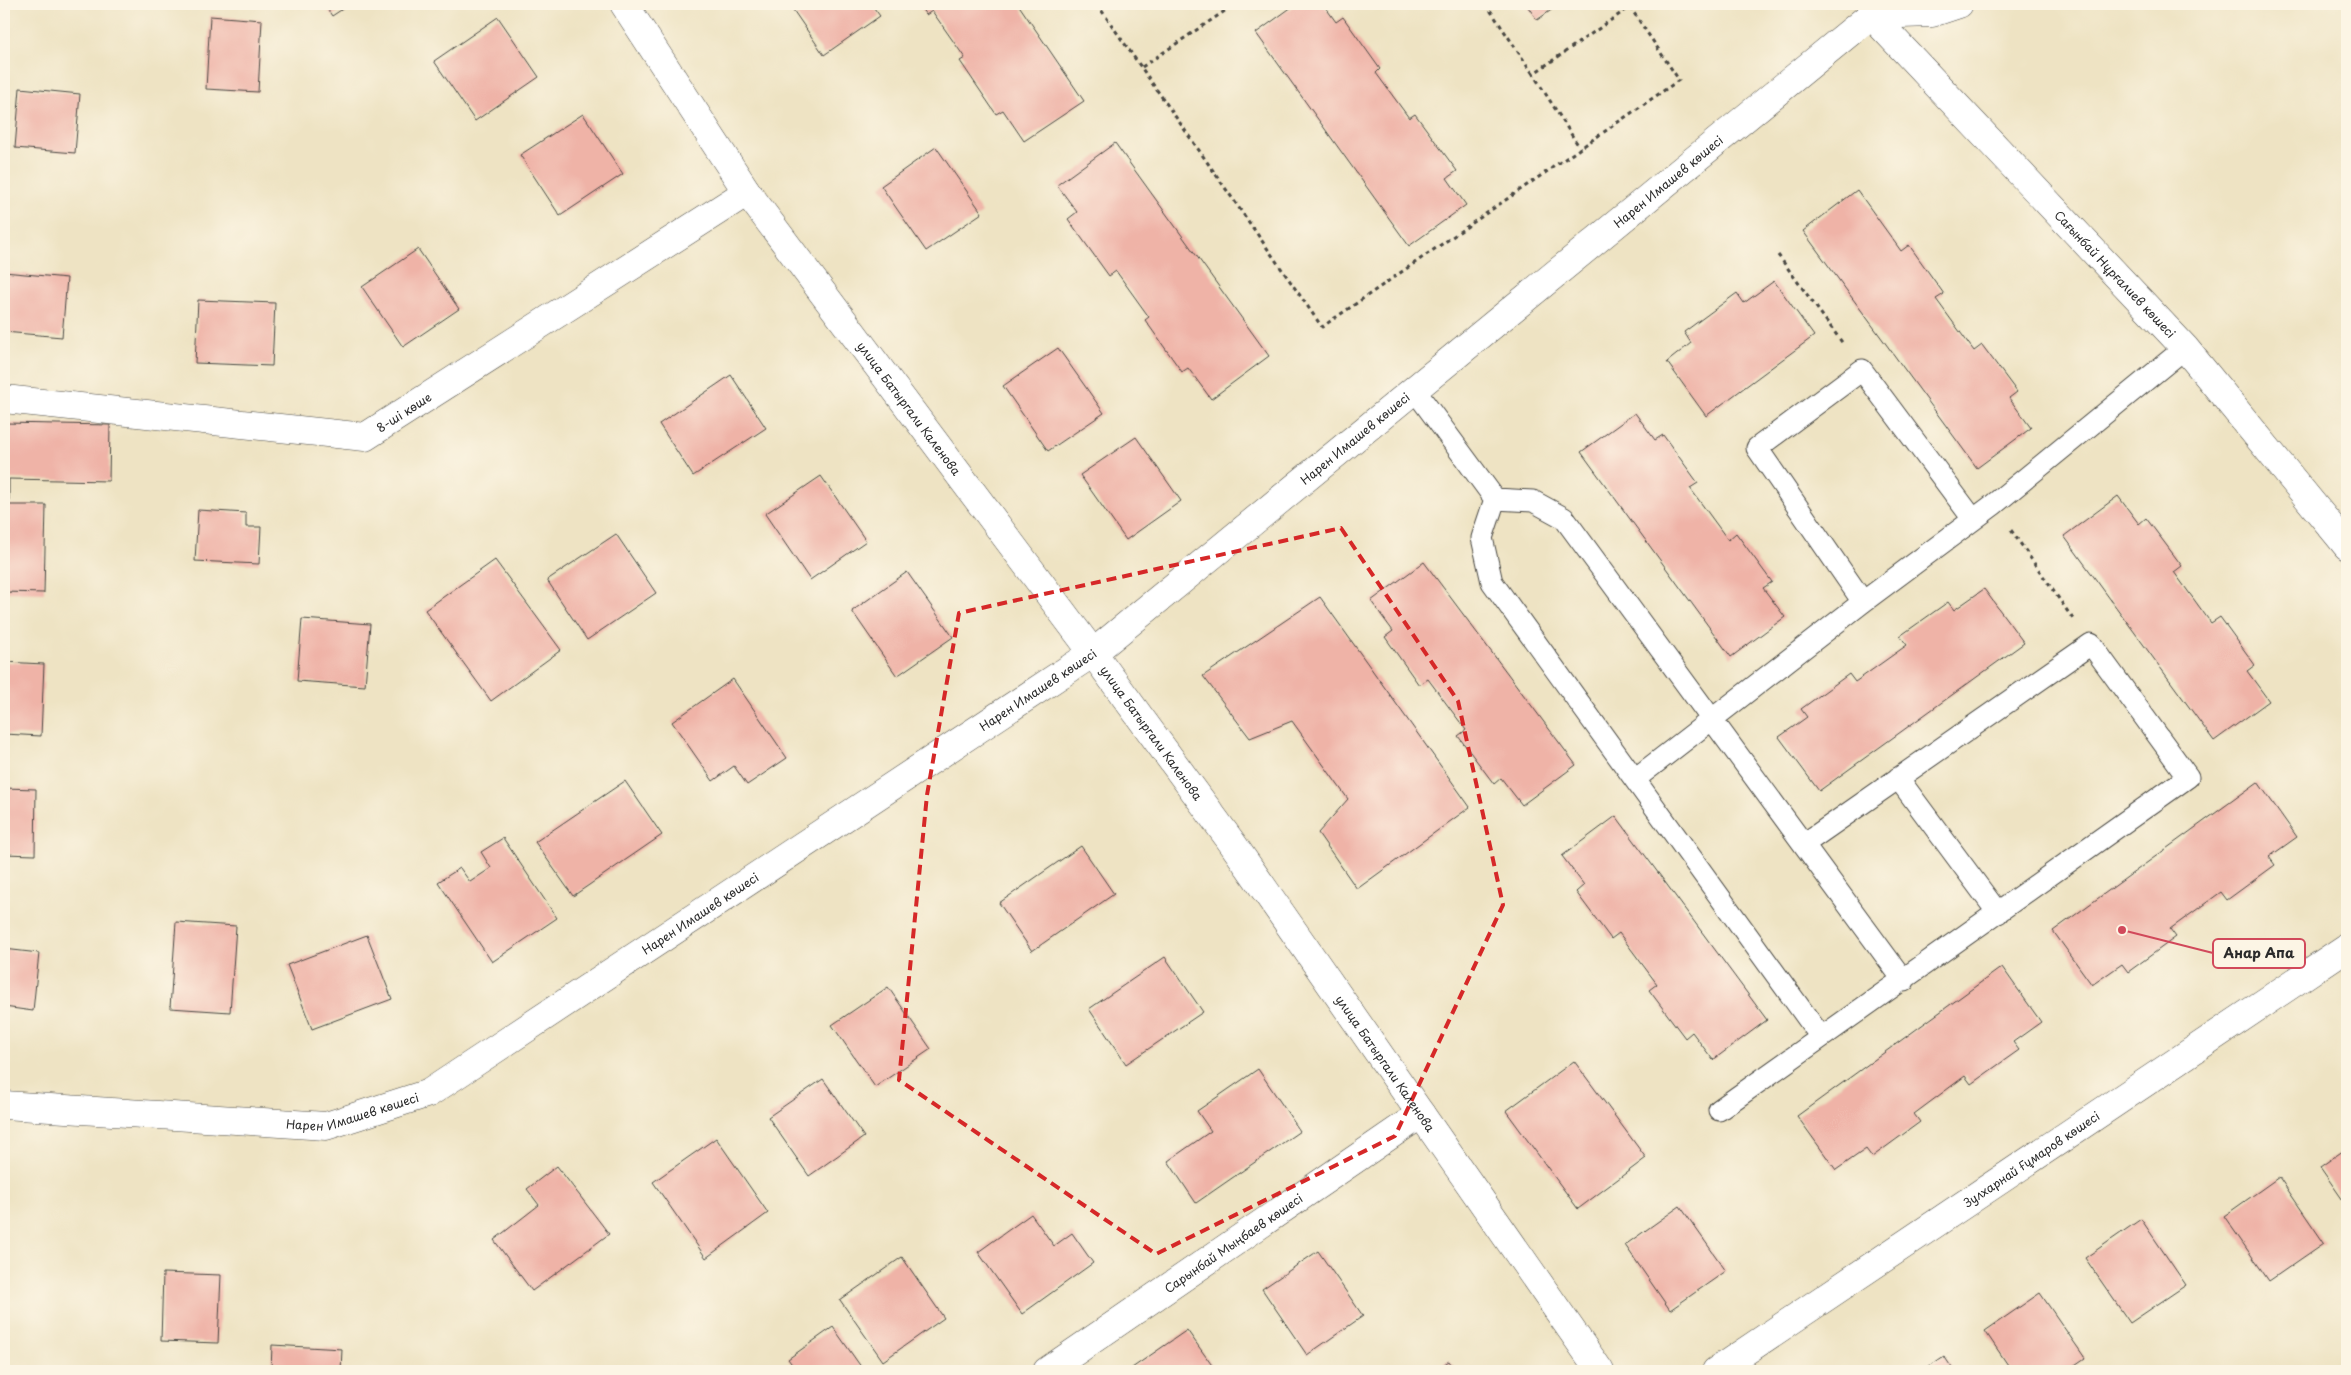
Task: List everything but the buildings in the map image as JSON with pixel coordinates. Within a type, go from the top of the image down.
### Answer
[{"type":"street","name":"улица Батыргали Каленова","points":[[624,4],[748,192],[1230,840],[1600,1371]]},
{"type":"street","points":[[1878,9],[1932,13],[1959,4]]},
{"type":"street","name":"Сағынбай Нұрғалиев көшесі","points":[[1878,9],[2185,348],[2347,546]]},
{"type":"street","name":"Нарен Имашев көшесi","points":[[4,1105],[326,1126],[429,1093],[1092,653],[1878,9]]},
{"type":"street","name":"8-шi көше","points":[[4,399],[364,437],[748,192]]},
{"type":"street","name":"Зулхарнай Ғұмаров көшесі","points":[[1716,1371],[2347,947]]},
{"type":"street","name":"Сарынбай Мыңбаев көшесі","points":[[1046,1371],[1421,1114]]},
{"type":"lane","points":[[1635,779],[1863,602],[1993,505],[2185,348]]},
{"type":"lane","points":[[1863,602],[1758,448],[1862,370],[1973,519]]},
{"type":"lane","points":[[1414,390],[1495,500]]},
{"type":"lane","points":[[1495,500],[1533,500],[1564,518],[1904,981]]},
{"type":"lane","points":[[1495,500],[1482,538],[1492,582],[1821,1038]]},
{"type":"lane","points":[[1720,1110],[2188,778],[2091,644],[1804,844]]},
{"type":"lane","points":[[1898,778],[1998,913]]},
{"type":"path","points":[[1097,4],[1322,326],[1679,80],[1630,7],[1533,74]]},
{"type":"path","points":[[1142,67],[1235,4]]},
{"type":"path","points":[[1486,4],[1580,148]]},
{"type":"path","points":[[1778,255],[1862,370]]},
{"type":"path","points":[[1993,505],[2091,644]]},
{"type":"highlighted area","points":[[1341,528],[1458,701],[1503,905],[1395,1136],[1156,1254],[899,1080],[927,795],[959,613]]},
{"type":"place","name":"Анар Апа","points":[[2122,930]]}]
